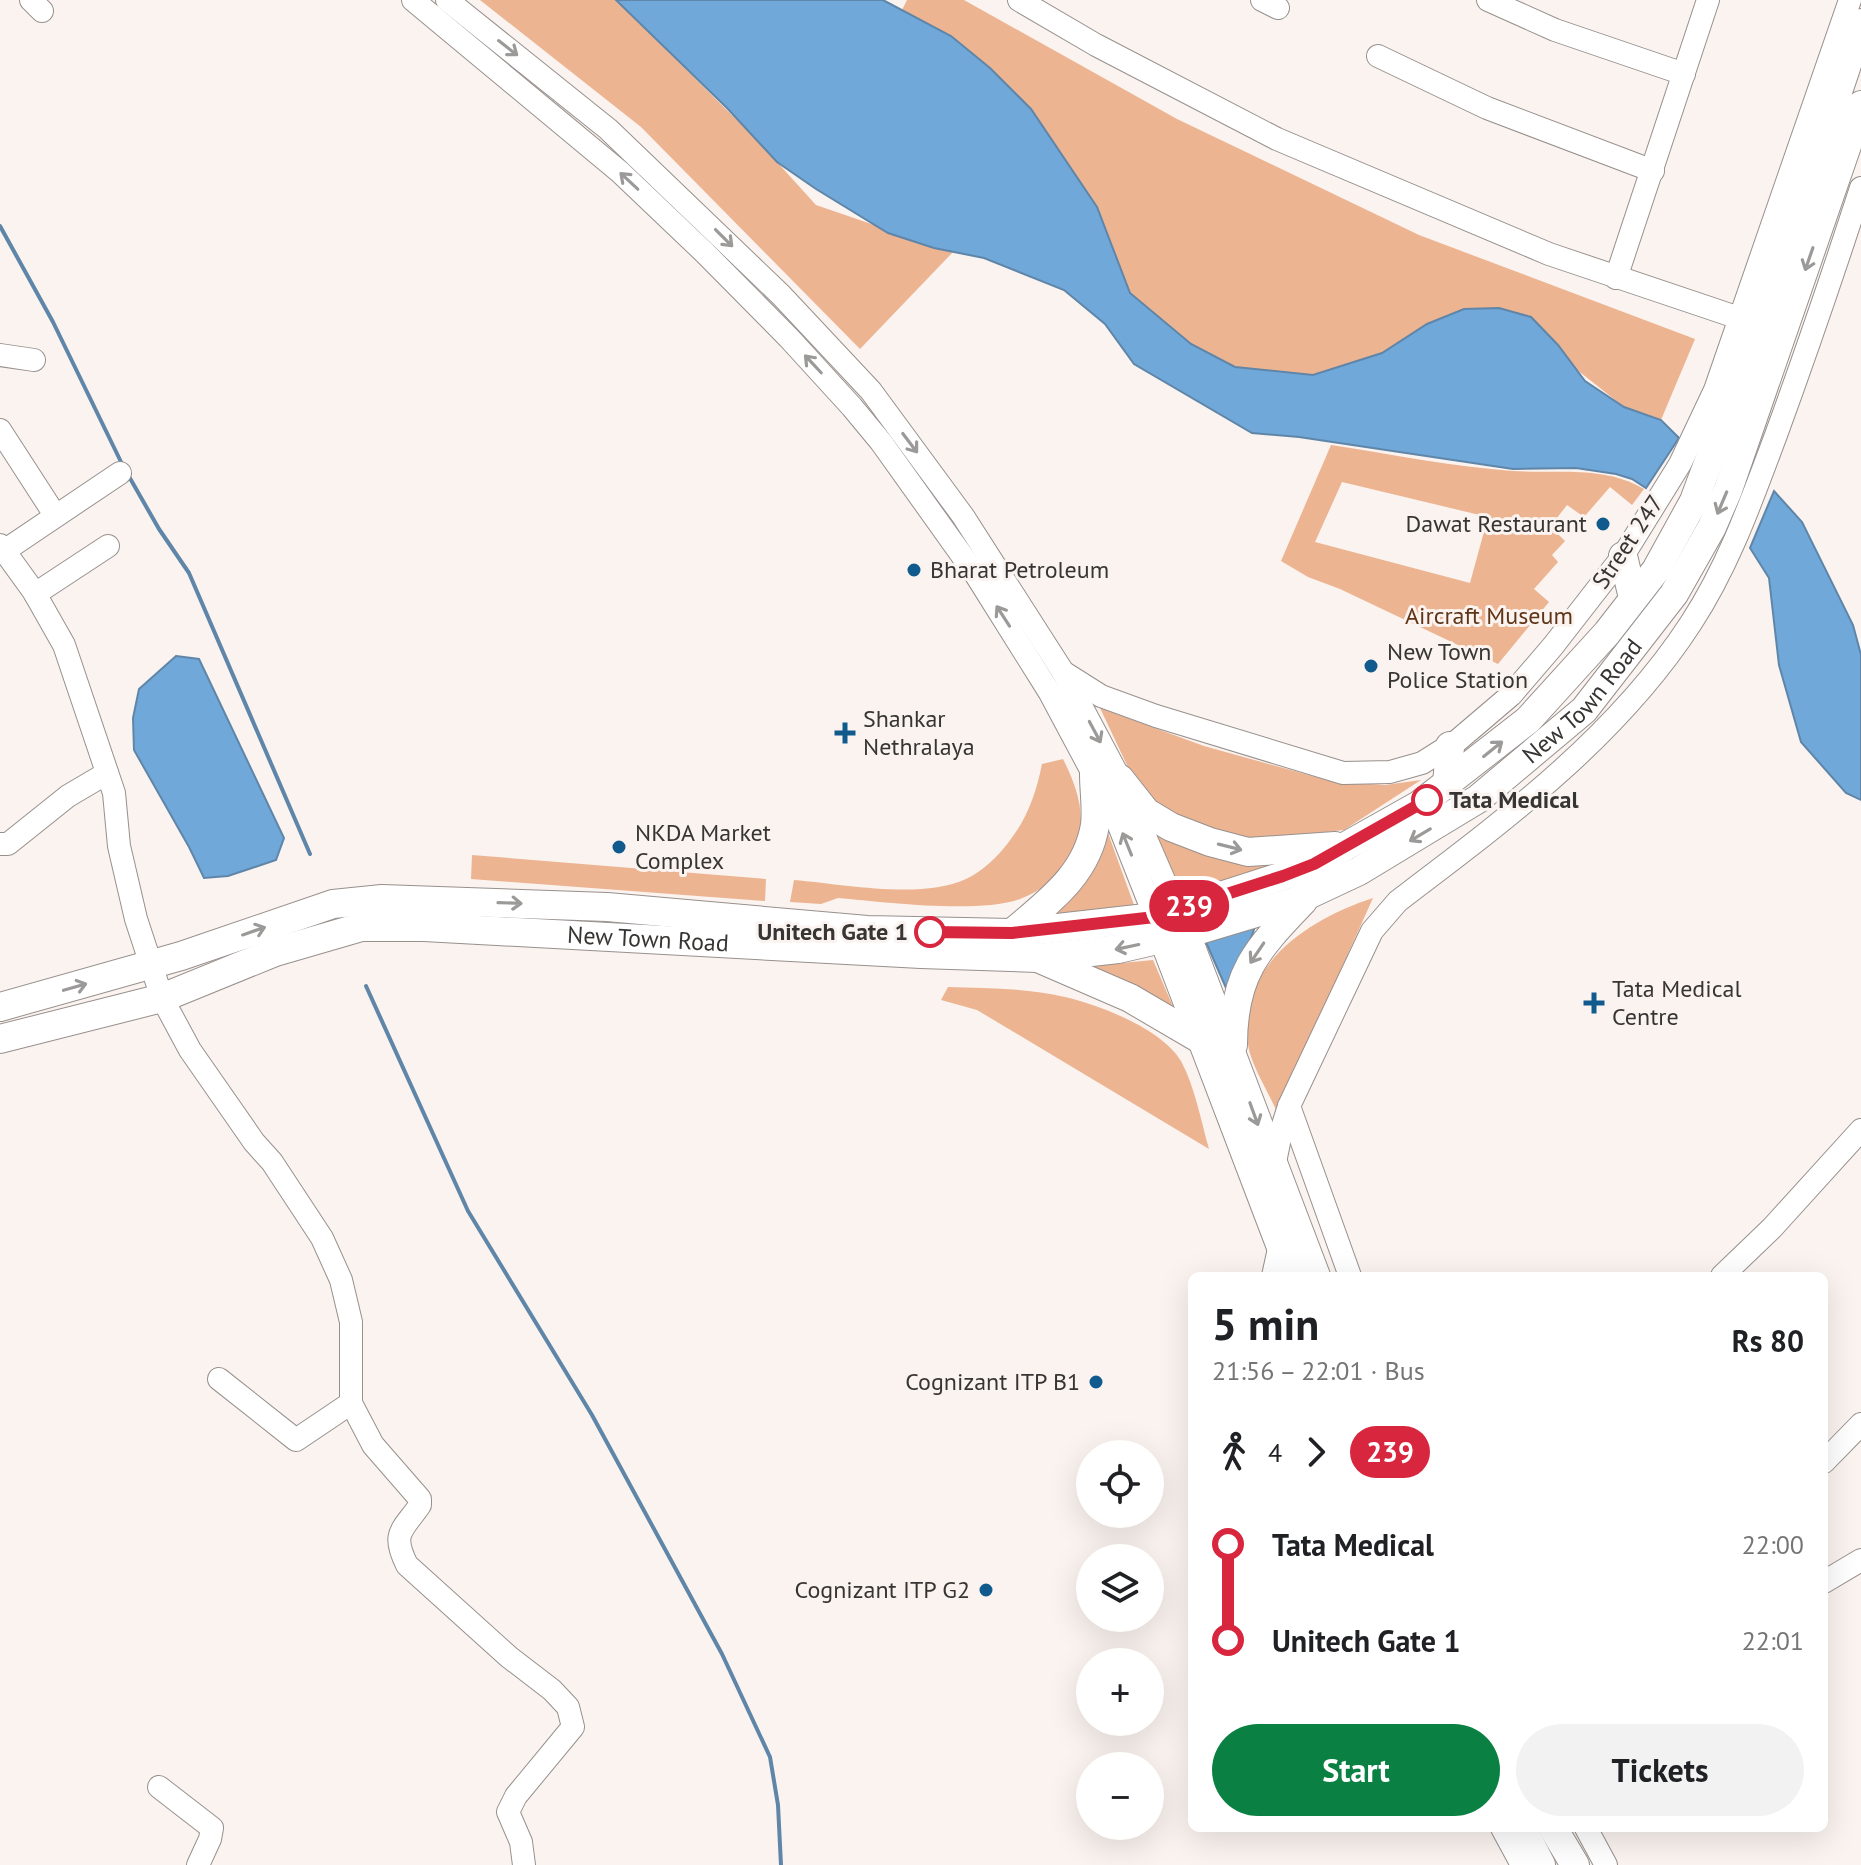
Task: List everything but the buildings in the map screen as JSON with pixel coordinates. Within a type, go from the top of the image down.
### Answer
[{"type":"main road","points":[[0,1007],[149,966],[333,904],[382,899],[607,907],[867,930],[1012,933],[1170,925],[1351,844],[1419,805],[1528,720],[1607,633],[1656,570],[1694,501],[1750,322],[1861,23]]},
{"type":"main road","name":"New Town Road","points":[[0,1039],[162,998],[275,952],[361,927],[424,927],[1038,958],[1118,949],[1170,925],[1309,895],[1359,871],[1478,799],[1531,758],[1584,710],[1674,594],[1712,527],[1846,216],[1861,105]]},
{"type":"main road","points":[[1623,556],[1633,598]]},
{"type":"main road","points":[[1447,785],[1450,746]]},
{"type":"main road","points":[[1012,933],[1078,872],[1089,850],[1107,777],[1146,812],[1171,827],[1210,842],[1248,852],[1351,844]]},
{"type":"main road","points":[[1233,1056],[1237,1004],[1248,967],[1269,936],[1309,895]]},
{"type":"main road","points":[[1170,925],[1200,1039],[1290,1272]]},
{"type":"main road","points":[[1170,925],[1233,1056],[1314,1272]]},
{"type":"main road","points":[[1038,958],[1130,998],[1200,1039]]},
{"type":"main road","points":[[1524,1832],[1541,1865]]},
{"type":"main road","points":[[1555,1832],[1575,1865]]},
{"type":"street","points":[[413,0],[620,172],[705,253],[852,407],[911,481],[976,575],[1107,777]]},
{"type":"street","points":[[447,0],[608,129],[781,295],[871,391],[963,516],[1063,672],[1170,925]]},
{"type":"street","points":[[1019,0],[1096,45],[1277,139],[1549,254],[1750,322]]},
{"type":"street","points":[[1488,0],[1555,30],[1684,74]]},
{"type":"street","points":[[1616,278],[1708,0]]},
{"type":"street","name":"Street 247","points":[[1063,672],[1101,696],[1156,716],[1343,773],[1390,772],[1422,763],[1450,746],[1511,695],[1623,556],[1680,464],[1750,322],[1850,0]]},
{"type":"street","points":[[1378,56],[1487,108],[1653,171]]},
{"type":"street","points":[[1274,1168],[1289,1106],[1372,931],[1383,916],[1551,781],[1581,753],[1633,697],[1690,625],[1733,545],[1763,470],[1846,216],[1861,188]]},
{"type":"street","points":[[0,355],[34,360]]},
{"type":"street","points":[[852,407],[871,391]]},
{"type":"street","points":[[0,430],[55,515]]},
{"type":"street","points":[[120,473],[55,515],[4,558],[35,594],[64,645],[114,793],[119,846],[149,966],[162,998],[190,1050],[254,1142],[272,1162],[322,1238],[341,1280],[351,1322],[351,1403],[373,1445],[420,1499],[420,1505],[401,1531],[398,1548],[407,1565],[509,1657],[535,1674],[568,1707],[573,1727],[516,1796],[508,1812],[521,1842],[524,1865]]},
{"type":"street","points":[[35,594],[108,546]]},
{"type":"street","points":[[0,844],[8,844],[68,796],[107,773]]},
{"type":"street","points":[[1289,1106],[1349,1272]]},
{"type":"street","points":[[1726,1272],[1772,1228],[1861,1130]]},
{"type":"street","points":[[1274,1272],[1280,1244]]},
{"type":"street","points":[[219,1379],[296,1440],[351,1403]]},
{"type":"street","points":[[1828,1458],[1861,1424]]},
{"type":"street","points":[[1828,1580],[1861,1560]]},
{"type":"street","points":[[159,1787],[212,1828],[198,1865]]},
{"type":"street","points":[[1504,1832],[1522,1865]]},
{"type":"street","points":[[1588,1832],[1606,1865]]},
{"type":"green space","points":[[480,0],[616,0],[756,139],[816,205],[953,252],[860,349],[641,127]]},
{"type":"green space","points":[[907,0],[964,0],[1177,119],[1419,235],[1695,339],[1661,420],[1624,407],[1576,369],[1531,317],[1484,308],[1464,309],[1427,324],[1382,353],[1313,375],[1235,367],[1191,344],[1130,293],[1097,207],[902,10]]},
{"type":"green space","name":"Aircraft Museum","points":[[1331,445],[1491,469],[1613,476],[1644,489],[1632,505],[1610,487],[1584,517],[1567,505],[1553,523],[1563,530],[1559,535],[1565,541],[1552,555],[1558,562],[1534,589],[1549,602],[1498,664],[1340,589],[1308,577],[1281,561]],"holes":[[[1342,482],[1488,517],[1470,583],[1315,542]]]},
{"type":"green space","points":[[1100,708],[1204,746],[1330,781],[1385,785],[1421,780],[1344,830],[1261,839],[1220,835],[1179,819],[1151,801],[1134,780]]},
{"type":"green space","points":[[1063,759],[1078,795],[1080,832],[1066,864],[1035,892],[1020,899],[980,906],[930,906],[838,898],[821,904],[790,902],[794,880],[905,890],[927,889],[966,879],[989,863],[1015,834],[1030,806],[1042,764]]},
{"type":"green space","points":[[1158,832],[1277,865],[1199,891],[1192,878],[1177,883],[1157,838]]},
{"type":"green space","points":[[1108,833],[1134,905],[1045,918],[1083,882],[1104,834]]},
{"type":"green space","points":[[472,855],[766,879],[765,901],[471,879]]},
{"type":"green space","points":[[1373,898],[1277,1112],[1249,1050],[1247,1021],[1252,995],[1264,972],[1300,934],[1348,907]]},
{"type":"green space","points":[[1153,960],[1180,1023],[1080,967]]},
{"type":"green space","points":[[948,987],[1051,994],[1112,1012],[1145,1029],[1172,1049],[1181,1061],[1194,1093],[1209,1149],[977,1010],[941,1000]]},
{"type":"water","points":[[616,0],[883,0],[951,36],[990,68],[1031,109],[1097,207],[1130,293],[1191,344],[1235,367],[1313,375],[1382,353],[1427,324],[1464,309],[1499,308],[1531,317],[1558,345],[1585,381],[1624,407],[1661,420],[1679,438],[1646,488],[1616,474],[1576,468],[1513,469],[1299,437],[1252,433],[1134,364],[1105,324],[1064,290],[984,258],[934,248],[888,233],[816,189],[777,162],[727,108]]},
{"type":"water","points":[[1774,491],[1802,522],[1853,625],[1861,655],[1861,800],[1846,793],[1801,742],[1779,665],[1769,578],[1750,548]]},
{"type":"water","points":[[176,656],[199,659],[284,838],[276,860],[228,876],[204,878],[134,750],[133,718],[139,689]]},
{"type":"water","points":[[1257,921],[1230,997],[1205,940]]},
{"type":"waterway","points":[[0,226],[53,322],[123,466]]},
{"type":"waterway","points":[[127,473],[189,573],[310,854]]},
{"type":"waterway","points":[[366,986],[468,1211],[592,1415],[722,1654],[770,1757],[778,1805],[781,1865]]},
{"type":"bus line","name":"239","points":[[930,932],[1012,933],[1155,917],[1314,864],[1427,800]]},
{"type":"place","name":"Dawat Restaurant","points":[[1603,524]]},
{"type":"place","name":"Bharat Petroleum","points":[[914,570]]},
{"type":"place","name":"New Town Police Station","points":[[1371,666]]},
{"type":"place","name":"Shankar Nethralaya","points":[[845,733]]},
{"type":"place","name":"Tata Medical","points":[[1427,800]]},
{"type":"place","name":"NKDA Market Complex","points":[[619,847]]},
{"type":"place","name":"Unitech Gate 1","points":[[930,932]]},
{"type":"place","name":"Tata Medical Centre","points":[[1594,1003]]},
{"type":"place","name":"Cognizant ITP B1","points":[[1096,1382]]},
{"type":"place","name":"Cognizant ITP G2","points":[[986,1590]]}]
